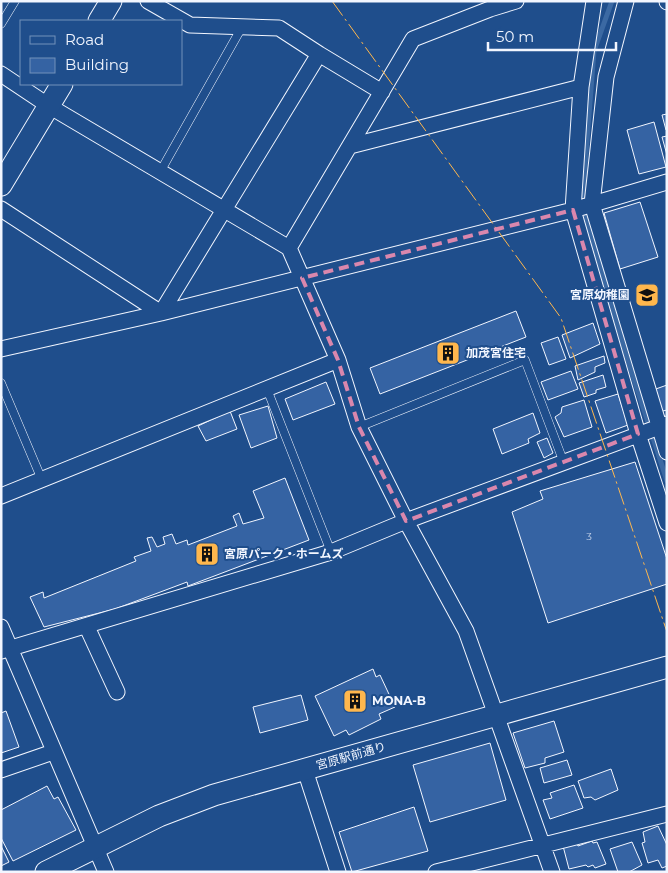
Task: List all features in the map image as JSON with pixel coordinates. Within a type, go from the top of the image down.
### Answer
[{"type":"street","points":[[100,20],[111,1]]},
{"type":"street","points":[[148,1],[181,20]]},
{"type":"street","points":[[289,248],[413,39],[516,1]]},
{"type":"street","points":[[594,1],[581,87],[574,209],[639,434],[667,523]]},
{"type":"street","points":[[626,1],[606,77],[592,204],[661,425],[667,452]]},
{"type":"street","points":[[182,20],[190,25],[280,28],[382,92]]},
{"type":"street","points":[[161,313],[319,54]]},
{"type":"street","points":[[1,74],[49,106],[289,248],[338,360],[360,427],[406,521],[466,631],[552,872]]},
{"type":"street","points":[[1,185],[61,85]]},
{"type":"street","points":[[350,146],[581,87]]},
{"type":"street","points":[[1,349],[161,313],[302,278],[574,209],[667,182]]},
{"type":"street","points":[[1,209],[161,313]]},
{"type":"street","points":[[1,496],[338,360]]},
{"type":"street","points":[[6,650],[331,552],[406,521],[661,425]]},
{"type":"street","points":[[1,627],[6,650],[106,872]]},
{"type":"street","points":[[87,627],[117,692]]},
{"type":"street","name":"宮原駅前通り","points":[[46,872],[186,804],[667,667]]},
{"type":"street","points":[[1,770],[53,752]]},
{"type":"street","points":[[305,770],[338,872]]},
{"type":"street","points":[[436,872],[667,814]]},
{"type":"lane","points":[[1,24],[15,1]]},
{"type":"lane","points":[[160,172],[242,27]]},
{"type":"lane","points":[[360,427],[525,360],[564,463]]},
{"type":"lane","points":[[1,383],[42,480]]},
{"type":"lane","points":[[267,389],[331,552]]},
{"type":"highlighted area","points":[[573,210],[638,434],[406,521],[359,427],[338,360],[302,278]]},
{"type":"building","points":[[667,114],[667,130],[666,130],[662,115]]},
{"type":"building","points":[[654,122],[666,167],[639,174],[627,130]]},
{"type":"building","points":[[667,136],[667,155],[662,137]]},
{"type":"building","points":[[640,202],[658,257],[620,269],[604,213]]},
{"type":"building","name":"加茂宮住宅","points":[[516,311],[526,337],[380,394],[370,368]]},
{"type":"building","points":[[593,323],[600,344],[570,358],[562,335]]},
{"type":"building","points":[[558,337],[566,359],[549,365],[541,343]]},
{"type":"building","points":[[604,356],[605,363],[595,367],[595,372],[578,380],[575,366]]},
{"type":"building","points":[[571,371],[578,389],[548,400],[541,382]]},
{"type":"building","points":[[603,375],[606,387],[584,397],[579,383]]},
{"type":"building","points":[[326,382],[335,404],[293,420],[285,399]]},
{"type":"building","points":[[667,385],[667,410],[659,412],[653,390]]},
{"type":"building","points":[[618,394],[628,425],[606,433],[595,401]]},
{"type":"building","points":[[584,400],[592,427],[564,437],[555,417],[561,413],[562,407]]},
{"type":"building","points":[[268,406],[277,438],[251,448],[239,415]]},
{"type":"building","points":[[230,411],[237,429],[206,441],[198,426]]},
{"type":"building","points":[[533,413],[540,433],[528,439],[529,443],[502,454],[493,429]]},
{"type":"building","points":[[547,438],[553,453],[544,458],[537,442]]},
{"type":"building","points":[[635,462],[667,559],[667,584],[548,623],[512,512],[543,499],[540,491]]},
{"type":"building","name":"宮原パーク・ホームズ","points":[[285,478],[309,540],[188,586],[187,582],[115,609],[44,627],[30,597],[43,592],[44,598],[136,561],[134,557],[151,551],[147,538],[152,537],[157,547],[165,544],[163,537],[172,534],[176,544],[187,540],[188,545],[237,526],[233,516],[239,513],[243,524],[264,518],[253,491]]},
{"type":"building","name":"MONA-B","points":[[373,669],[376,677],[380,675],[395,707],[379,714],[381,719],[349,735],[346,730],[334,736],[315,696]]},
{"type":"building","points":[[301,695],[308,720],[260,733],[253,707]]},
{"type":"building","points":[[6,711],[19,747],[1,753],[1,713]]},
{"type":"building","points":[[554,721],[564,752],[545,758],[545,763],[525,768],[513,733]]},
{"type":"building","points":[[490,743],[506,800],[430,822],[413,765]]},
{"type":"building","points":[[567,760],[572,775],[544,783],[540,768]]},
{"type":"building","points":[[611,769],[618,790],[595,800],[591,797],[584,798],[578,781]]},
{"type":"building","points":[[574,785],[583,808],[550,819],[543,800],[552,798],[550,793]]},
{"type":"building","points":[[47,786],[54,799],[58,797],[76,830],[13,861],[1,838],[1,810]]},
{"type":"building","points":[[414,807],[428,851],[352,872],[339,832]]},
{"type":"building","points":[[658,826],[667,845],[667,866],[662,868],[658,860],[648,863],[642,843],[645,842],[643,832]]},
{"type":"building","points":[[592,841],[593,843],[597,842],[606,864],[595,868],[593,865],[588,867],[586,865],[569,869],[563,846],[577,844],[578,846]]},
{"type":"building","points":[[632,842],[642,865],[629,872],[618,872],[610,849]]},
{"type":"building","points":[[1,846],[9,862],[1,866]]},
{"type":"waterway","points":[[612,1],[594,51],[582,204],[629,364],[667,481]]},
{"type":"power","points":[[332,1],[561,318],[667,632]]},
{"type":"place","name":"宮原幼稚園","points":[[647,295]]},
{"type":"place","name":"加茂宮住宅","points":[[448,353]]},
{"type":"place","name":"宮原パーク・ホームズ","points":[[207,554]]},
{"type":"place","name":"MONA-B","points":[[355,701]]}]
